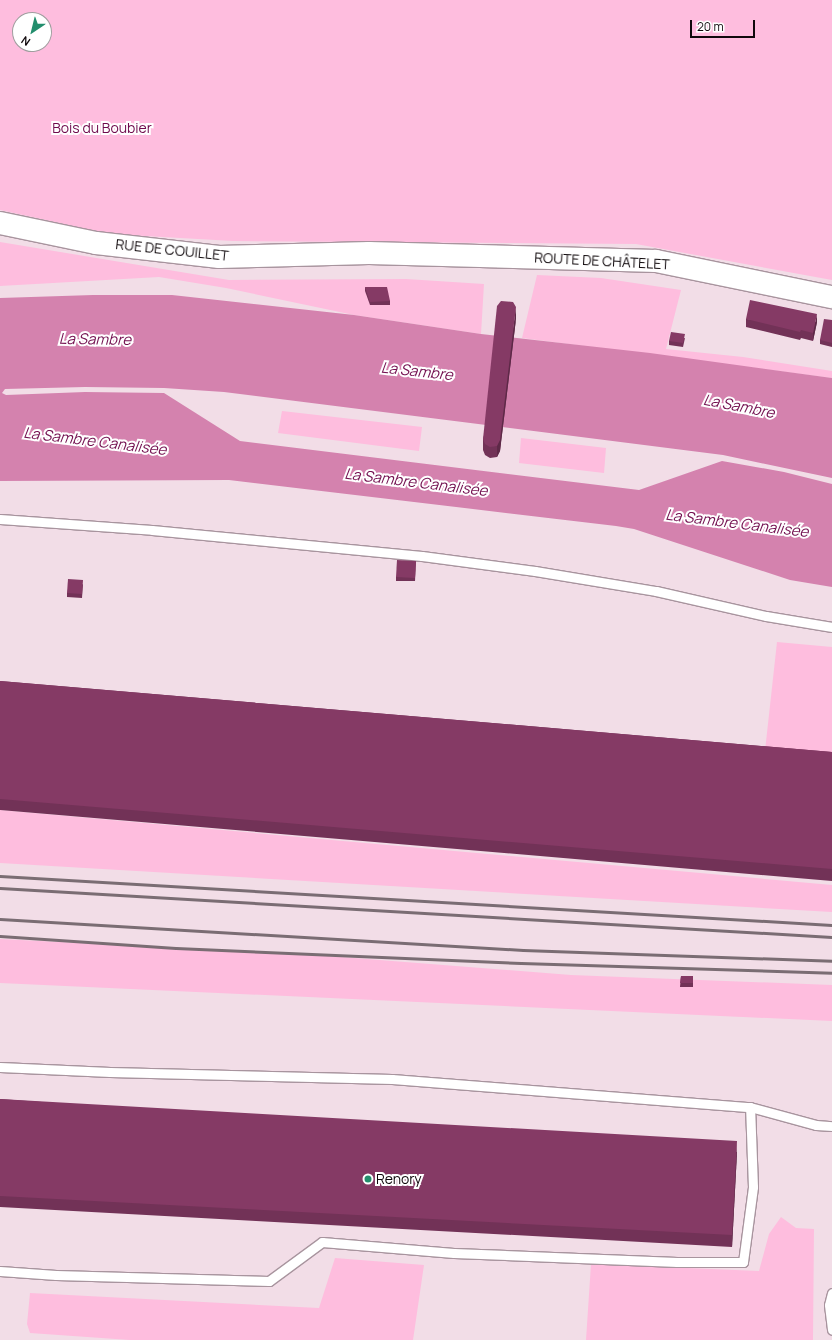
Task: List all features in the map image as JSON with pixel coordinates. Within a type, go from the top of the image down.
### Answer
[{"type":"main road","name":"RUE DE COUILLET","points":[[0,223],[96,243],[219,257],[369,253]]},
{"type":"main road","name":"ROUTE DE CHÂTELET","points":[[369,253],[656,261],[832,297]]},
{"type":"lane","points":[[0,519],[152,530],[422,556],[535,571],[656,591],[766,616],[832,627]]},
{"type":"lane","points":[[0,1068],[392,1079],[750,1107],[816,1125],[832,1126]]},
{"type":"lane","points":[[0,1271],[56,1275],[269,1281],[322,1242],[454,1253],[677,1262],[743,1262],[753,1188],[750,1107]]},
{"type":"lane","points":[[832,1293],[829,1305],[832,1330]]},
{"type":"green space","name":"Bois du Boubier","points":[[0,0],[832,0],[832,280],[636,244],[233,241],[110,234],[0,210]]},
{"type":"green space","points":[[0,242],[229,280],[406,279],[484,284],[481,334],[354,315],[226,288],[159,277],[0,286]]},
{"type":"green space","points":[[537,275],[601,278],[681,290],[666,349],[743,357],[832,371],[832,378],[522,338]]},
{"type":"green space","points":[[282,411],[422,427],[419,451],[278,433]]},
{"type":"green space","points":[[521,438],[606,448],[604,473],[519,463]]},
{"type":"green space","points":[[777,642],[832,647],[832,766],[764,760]]},
{"type":"green space","points":[[0,810],[832,885],[832,912],[0,863]]},
{"type":"green space","points":[[0,939],[303,954],[571,975],[832,985],[832,1021],[0,983]]},
{"type":"green space","points":[[781,1217],[796,1228],[814,1229],[813,1340],[586,1340],[591,1264],[759,1271],[769,1234]]},
{"type":"green space","points":[[335,1258],[424,1265],[413,1340],[130,1340],[30,1333],[27,1324],[30,1293],[319,1308]]},
{"type":"water","points":[[93,295],[172,295],[354,315],[481,334],[650,353],[832,378],[832,478],[723,455],[224,392],[164,388],[85,387],[5,389],[2,393],[6,395],[85,392],[164,393],[240,441],[639,490],[722,461],[784,472],[832,484],[832,587],[790,580],[634,529],[616,526],[229,480],[0,481],[0,298]]},
{"type":"building","points":[[365,287],[387,287],[390,301],[370,302]]},
{"type":"building","points":[[750,300],[817,314],[813,333],[801,330],[800,332],[746,319]]},
{"type":"building","points":[[501,301],[513,302],[516,307],[500,440],[497,446],[490,447],[485,444],[483,439],[497,306]]},
{"type":"building","points":[[824,319],[832,320],[832,343],[820,340]]},
{"type":"building","points":[[671,332],[685,334],[683,343],[669,341]]},
{"type":"building","points":[[397,560],[416,561],[415,578],[396,577]]},
{"type":"building","points":[[68,579],[83,580],[82,594],[67,593]]},
{"type":"building","points":[[0,681],[832,752],[832,869],[0,799]]},
{"type":"building","points":[[681,976],[693,976],[693,983],[680,983]]},
{"type":"building","name":"Renory","points":[[0,1099],[737,1141],[732,1235],[0,1196]]},
{"type":"railway","points":[[0,876],[832,925]]},
{"type":"railway","points":[[0,888],[832,937]]},
{"type":"railway","points":[[0,919],[523,950],[832,961]]},
{"type":"railway","points":[[0,936],[176,948],[521,963],[832,973]]},
{"type":"place","name":"Renory","points":[[368,1179]]},
{"type":"water label","name":"La Sambre","points":[[95,339]]},
{"type":"water label","name":"La Sambre","points":[[417,371]]},
{"type":"water label","name":"La Sambre","points":[[739,406]]},
{"type":"water label","name":"La Sambre Canalisée","points":[[95,441]]},
{"type":"water label","name":"La Sambre Canalisée","points":[[416,482]]},
{"type":"water label","name":"La Sambre Canalisée","points":[[737,523]]}]
